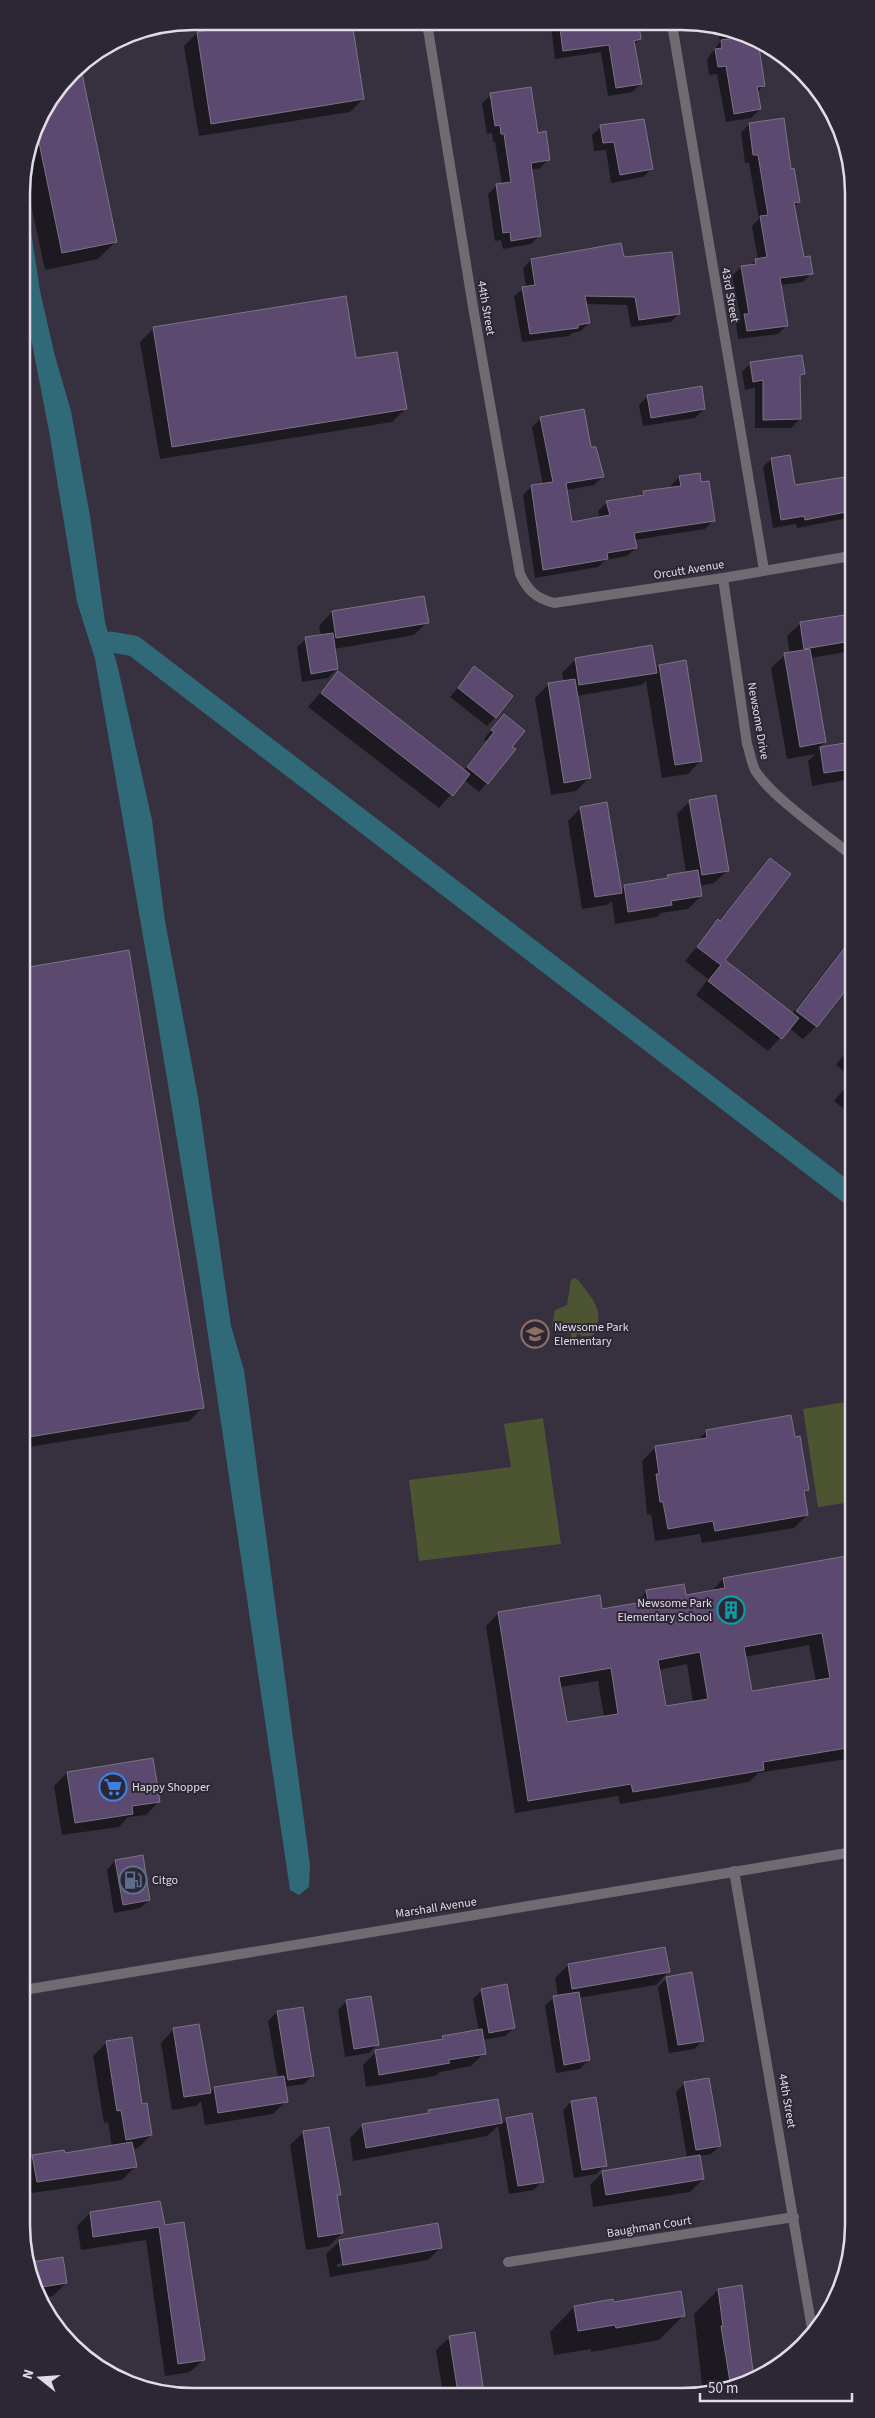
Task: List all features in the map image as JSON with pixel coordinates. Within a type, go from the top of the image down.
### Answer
[{"type":"street","name":"44th Street","points":[[429,30],[473,307],[520,574],[532,594]]},
{"type":"street","name":"43rd Street","points":[[673,30],[764,570]]},
{"type":"street","name":"Orcutt Avenue","points":[[532,594],[541,600],[554,603],[723,578],[845,557]]},
{"type":"street","name":"Newsome Drive","points":[[723,578],[747,744],[754,768],[764,782],[777,794],[845,850]]},
{"type":"street","name":"Marshall Avenue","points":[[30,1989],[845,1853]]},
{"type":"street","name":"44th Street","points":[[734,1871],[811,2324]]},
{"type":"street","name":"Baughman Court","points":[[508,2262],[794,2217]]},
{"type":"green space","points":[[574,1278],[580,1282],[593,1300],[598,1311],[598,1322],[593,1336],[582,1336],[577,1333],[576,1339],[571,1339],[571,1333],[555,1331],[552,1326],[555,1310],[567,1305],[571,1280]]},
{"type":"green space","points":[[845,1402],[845,1503],[818,1507],[803,1409]]},
{"type":"green space","points":[[543,1418],[561,1544],[419,1561],[409,1480],[511,1467],[504,1424]]},
{"type":"water","points":[[30,224],[40,291],[55,356],[71,411],[90,516],[105,622],[118,668],[152,820],[165,921],[198,1097],[231,1326],[244,1370],[310,1865],[309,1887],[299,1895],[290,1890],[198,1267],[153,994],[95,659],[77,602],[49,431],[30,333]]},
{"type":"building","points":[[210,30],[353,30],[364,99],[211,124],[197,32]]},
{"type":"building","points":[[560,30],[640,30],[641,39],[634,41],[642,84],[616,88],[609,45],[563,51]]},
{"type":"building","points":[[732,38],[759,50],[765,86],[757,87],[761,109],[734,114],[726,66],[718,67],[715,49],[722,48],[721,40]]},
{"type":"building","points":[[82,74],[117,242],[62,253],[39,142],[42,131],[57,102]]},
{"type":"building","points":[[531,87],[538,133],[546,131],[550,160],[531,163],[541,236],[511,241],[510,232],[503,233],[496,184],[511,182],[504,134],[501,134],[500,125],[495,126],[490,93]]},
{"type":"building","points":[[784,118],[791,169],[794,168],[800,202],[794,203],[804,257],[810,256],[813,274],[780,278],[788,326],[747,331],[744,314],[749,314],[741,266],[756,264],[755,259],[767,257],[760,216],[768,215],[758,155],[753,155],[749,123]]},
{"type":"building","points":[[644,119],[653,169],[620,175],[614,142],[603,143],[600,125]]},
{"type":"building","points":[[621,243],[624,257],[672,252],[680,314],[639,320],[635,297],[585,296],[590,323],[578,325],[578,328],[530,334],[522,287],[535,285],[531,259]]},
{"type":"building","points":[[346,296],[356,358],[397,352],[407,409],[172,447],[153,327]]},
{"type":"building","points":[[802,355],[805,374],[800,375],[801,419],[763,420],[763,380],[753,382],[750,362]]},
{"type":"building","points":[[702,386],[705,409],[651,418],[647,395]]},
{"type":"building","points":[[584,409],[591,447],[596,447],[604,477],[566,483],[572,522],[610,515],[606,501],[644,495],[643,491],[681,486],[679,476],[700,473],[701,482],[709,481],[715,521],[634,533],[637,548],[607,553],[608,559],[543,570],[531,485],[553,482],[540,417]]},
{"type":"building","points":[[790,455],[795,485],[845,477],[845,512],[805,520],[804,516],[781,520],[771,458]]},
{"type":"building","points":[[424,596],[429,623],[336,638],[332,611]]},
{"type":"building","points":[[845,615],[845,642],[804,649],[800,622]]},
{"type":"building","points":[[333,633],[338,669],[311,674],[305,637]]},
{"type":"building","points":[[652,645],[657,673],[579,685],[575,658]]},
{"type":"building","points":[[810,649],[826,742],[800,747],[784,653]]},
{"type":"building","points":[[686,660],[702,761],[675,765],[659,665]]},
{"type":"building","points":[[474,666],[513,696],[496,718],[458,688]]},
{"type":"building","points":[[338,671],[470,774],[453,796],[321,693]]},
{"type":"building","points":[[575,679],[591,778],[564,783],[548,683]]},
{"type":"building","points":[[504,714],[525,731],[512,747],[516,749],[488,784],[467,767],[494,732],[491,730]]},
{"type":"building","points":[[845,743],[845,770],[824,773],[820,747]]},
{"type":"building","points":[[716,795],[729,871],[702,875],[689,800]]},
{"type":"building","points":[[607,802],[622,893],[595,897],[580,807]]},
{"type":"building","points":[[770,858],[791,874],[725,960],[799,1018],[782,1039],[708,981],[721,965],[697,947],[718,919],[720,921]]},
{"type":"building","points":[[698,870],[702,896],[671,901],[672,905],[628,912],[624,885],[668,878],[667,875]]},
{"type":"building","points":[[845,947],[845,991],[817,1027],[796,1011]]},
{"type":"building","points":[[129,950],[204,1408],[30,1437],[30,967]]},
{"type":"building","points":[[791,1415],[795,1437],[800,1436],[809,1490],[804,1491],[808,1515],[715,1531],[713,1521],[668,1529],[663,1502],[660,1502],[655,1446],[707,1438],[706,1430]]},
{"type":"building","name":"Newsome Park Elementary School","points":[[845,1556],[845,1748],[763,1762],[764,1770],[633,1792],[631,1784],[528,1801],[498,1612],[600,1595],[602,1609],[648,1601],[646,1590],[684,1584],[686,1595],[725,1588],[723,1578]],"holes":[[[822,1633],[830,1678],[752,1691],[744,1647]],[[700,1652],[708,1699],[666,1706],[658,1660]],[[611,1668],[618,1714],[567,1722],[559,1677]]]},
{"type":"building","name":"Happy Shopper","points":[[153,1758],[160,1802],[132,1806],[133,1814],[75,1823],[67,1772]]},
{"type":"building","name":"Citgo","points":[[143,1855],[150,1900],[123,1905],[115,1860]]},
{"type":"building","points":[[665,1947],[670,1972],[572,1989],[568,1964]]},
{"type":"building","points":[[692,1972],[704,2041],[678,2045],[666,1977]]},
{"type":"building","points":[[507,1984],[515,2028],[489,2033],[481,1989]]},
{"type":"building","points":[[579,1992],[590,2060],[564,2065],[553,1996]]},
{"type":"building","points":[[371,1996],[379,2045],[354,2049],[346,2000]]},
{"type":"building","points":[[303,2007],[314,2076],[288,2080],[277,2011]]},
{"type":"building","points":[[199,2024],[211,2093],[184,2097],[173,2028]]},
{"type":"building","points":[[482,2029],[486,2054],[448,2060],[450,2063],[379,2075],[375,2050],[443,2039],[442,2036]]},
{"type":"building","points":[[132,2037],[142,2104],[147,2103],[152,2135],[126,2140],[121,2110],[117,2111],[106,2041]]},
{"type":"building","points":[[284,2076],[288,2102],[218,2113],[214,2087]]},
{"type":"building","points":[[709,2078],[721,2146],[696,2150],[684,2082]]},
{"type":"building","points":[[596,2097],[607,2166],[582,2170],[571,2101]]},
{"type":"building","points":[[498,2099],[502,2123],[366,2148],[362,2124],[429,2113],[428,2110]]},
{"type":"building","points":[[532,2113],[544,2182],[518,2186],[506,2118]]},
{"type":"building","points":[[329,2127],[341,2195],[337,2195],[343,2233],[318,2237],[303,2131]]},
{"type":"building","points":[[132,2142],[137,2167],[37,2182],[32,2155],[64,2150],[65,2153]]},
{"type":"building","points":[[700,2155],[704,2179],[606,2195],[602,2171]]},
{"type":"building","points":[[160,2201],[165,2225],[184,2222],[205,2360],[178,2364],[159,2227],[93,2237],[90,2212]]},
{"type":"building","points":[[438,2223],[442,2248],[343,2265],[339,2240]]},
{"type":"building","points":[[63,2257],[67,2283],[42,2287],[34,2262]]},
{"type":"building","points":[[742,2285],[753,2371],[730,2380],[721,2326],[723,2326],[718,2289]]},
{"type":"building","points":[[681,2291],[685,2316],[616,2328],[615,2325],[578,2331],[574,2306],[613,2299],[614,2302]]},
{"type":"building","points":[[475,2332],[483,2388],[457,2388],[449,2336]]},
{"type":"waterway","points":[[111,642],[134,646],[845,1191]]},
{"type":"place","name":"Newsome Park Elementary","points":[[535,1334]]},
{"type":"place","name":"Newsome Park Elementary School","points":[[731,1610]]},
{"type":"place","name":"Happy Shopper","points":[[113,1787]]},
{"type":"place","name":"Citgo","points":[[133,1880]]}]
